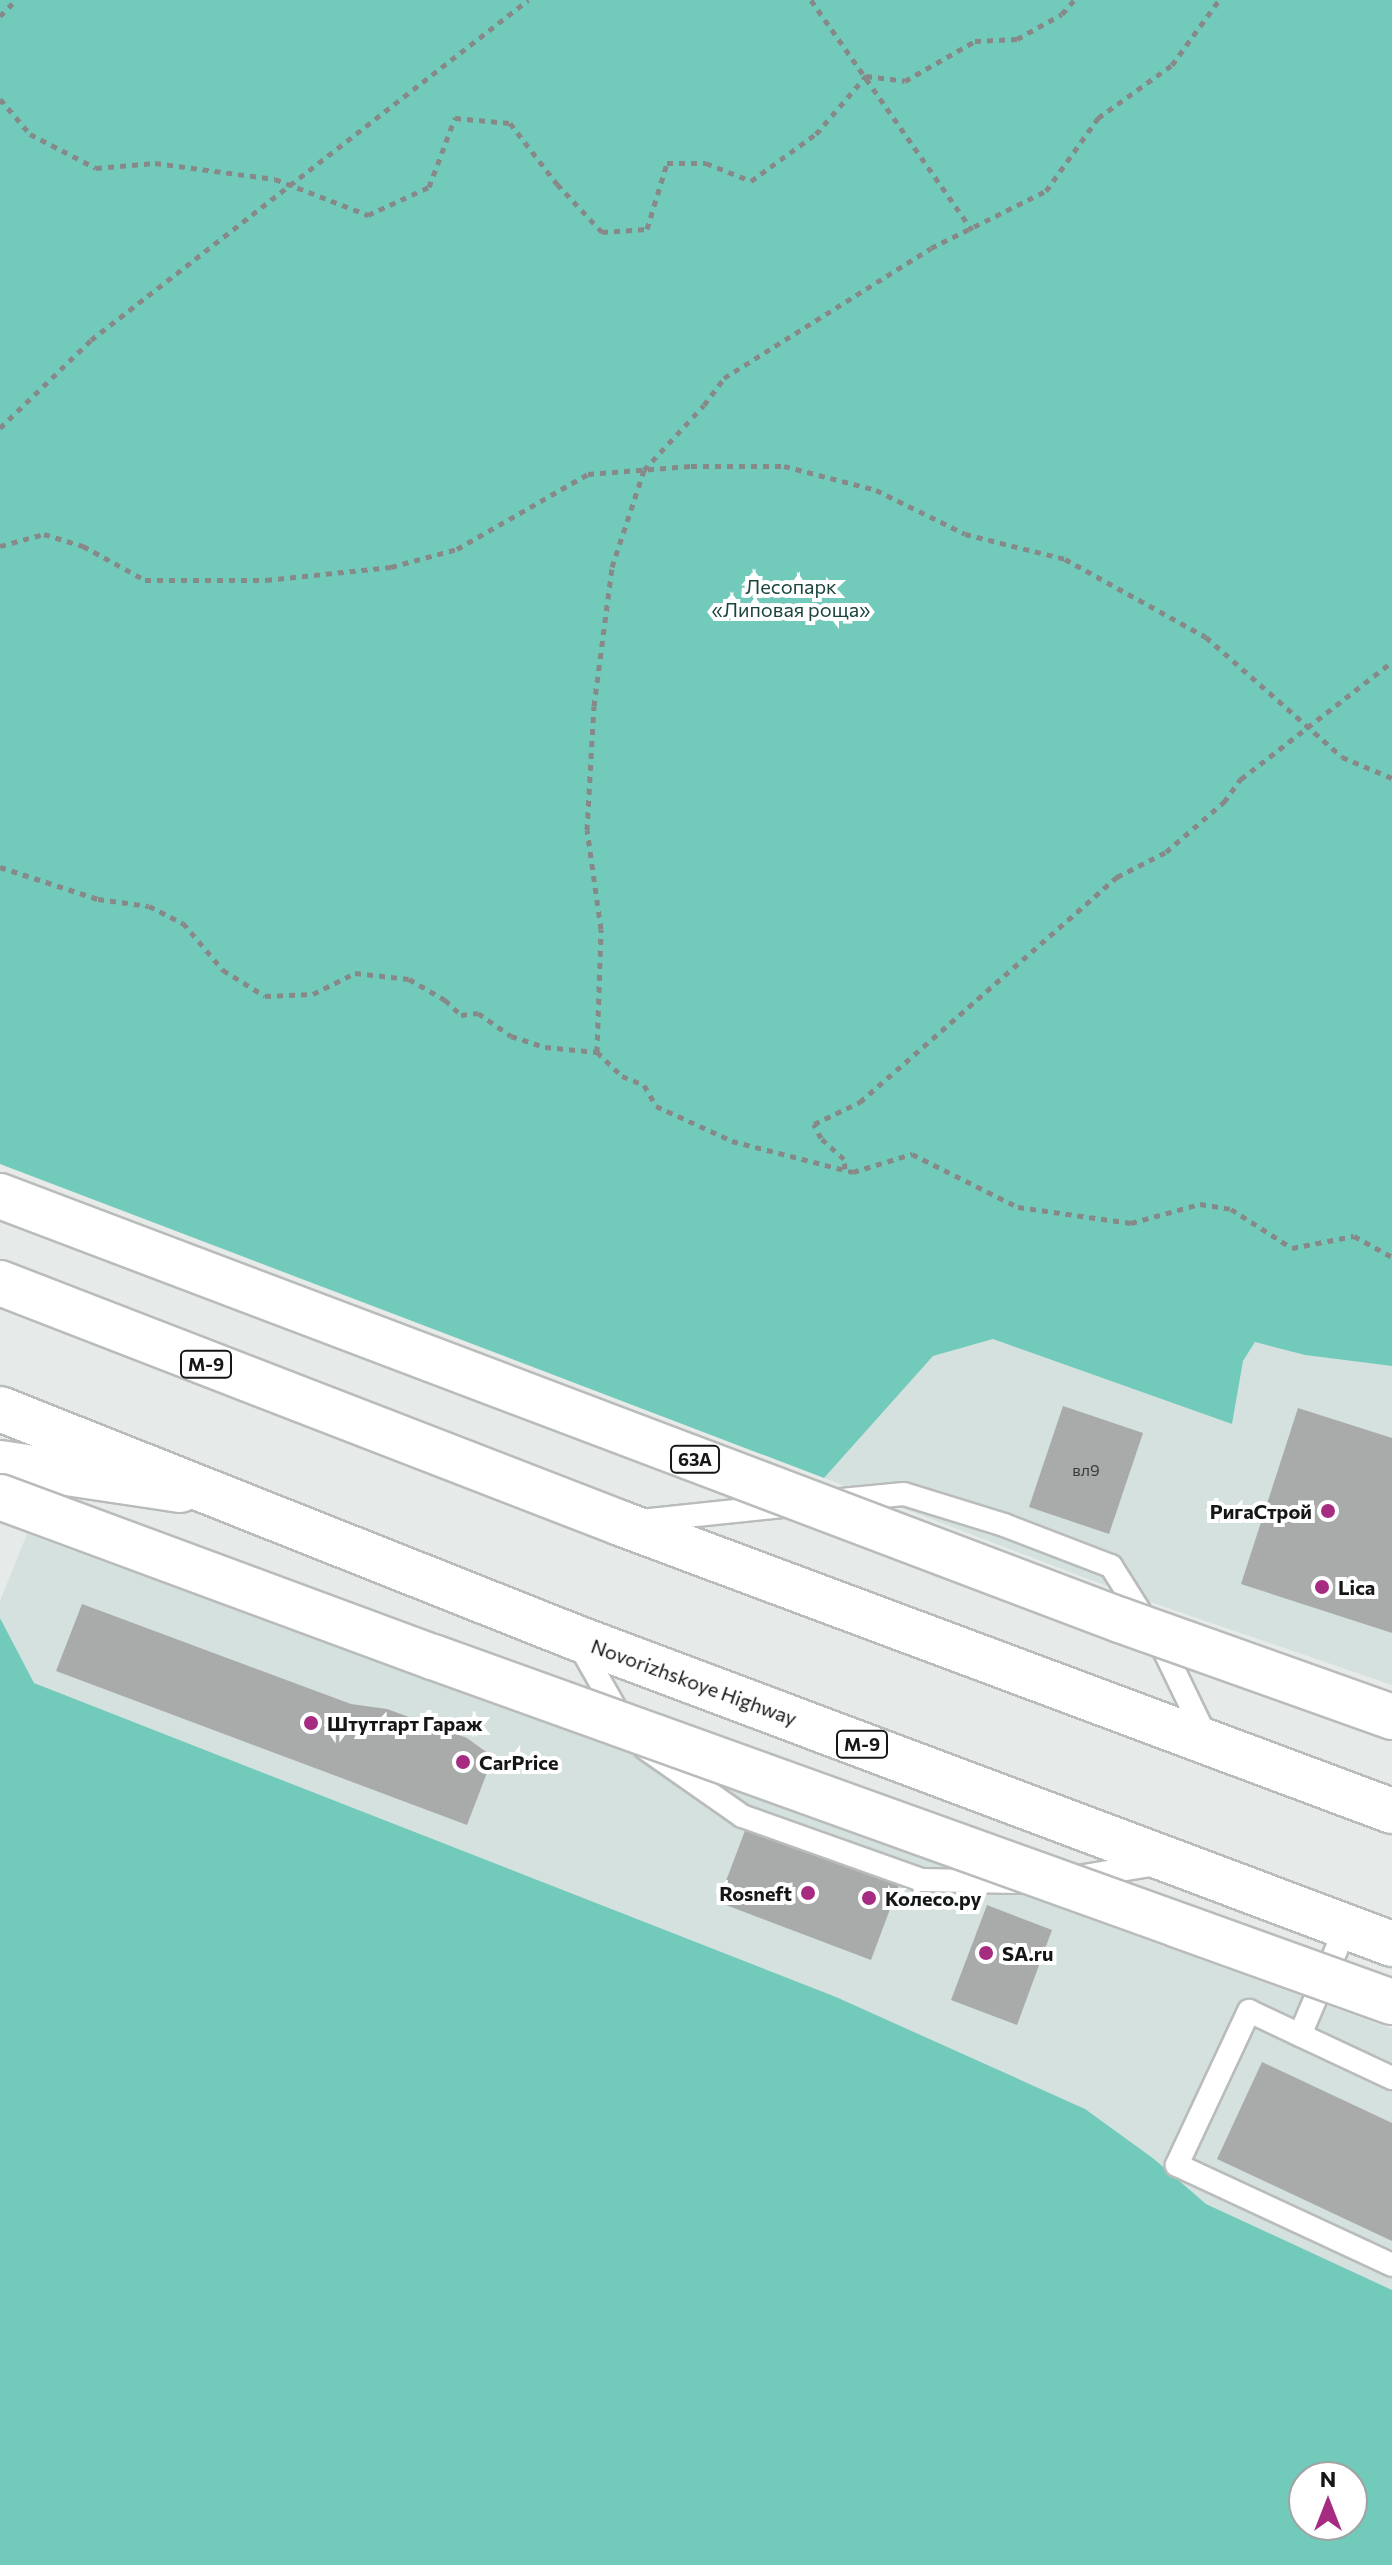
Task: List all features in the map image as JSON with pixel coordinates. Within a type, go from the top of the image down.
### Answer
[{"type":"main road","name":"63A","points":[[0,1196],[1120,1620],[1392,1717]]},
{"type":"main road","points":[[0,1271],[40,1299]]},
{"type":"main road","name":"М-9","points":[[0,1283],[620,1523],[1392,1811]]},
{"type":"main road","name":"Novorizhskoye Highway","points":[[0,1409],[574,1637],[1392,1944]]},
{"type":"main road","points":[[0,1463],[214,1495]]},
{"type":"main road","points":[[0,1497],[433,1657],[1392,2002]]},
{"type":"lane","points":[[620,1523],[904,1494],[1004,1525],[1111,1566],[1164,1650],[1209,1742]]},
{"type":"lane","points":[[574,1637],[634,1740],[742,1816],[922,1880],[1048,1882],[1174,1861]]},
{"type":"lane","points":[[1300,2035],[1346,1927]]},
{"type":"lane","points":[[1392,2078],[1249,2011],[1177,2165],[1392,2265]]},
{"type":"path","points":[[0,16],[16,0]]},
{"type":"path","points":[[0,428],[91,340],[528,0]]},
{"type":"path","points":[[811,0],[972,230]]},
{"type":"path","points":[[866,76],[905,81],[975,41],[1017,39],[1062,14],[1074,0]]},
{"type":"path","points":[[597,1052],[601,929],[587,830],[594,706],[612,567],[644,470],[704,405],[724,378],[931,248],[1046,191],[1098,118],[1172,65],[1219,0]]},
{"type":"path","points":[[0,99],[30,134],[96,168],[155,163],[275,179],[368,215],[429,187],[455,118],[510,123],[557,184],[602,232],[647,229],[667,163],[706,163],[751,181],[816,134],[866,76]]},
{"type":"path","points":[[0,546],[44,534],[83,546],[145,580],[266,580],[391,567],[457,549],[588,474],[784,466],[876,490],[965,534],[1065,559],[1206,637],[1342,757],[1392,778]]},
{"type":"path","points":[[845,1169],[844,1159],[821,1138],[814,1124],[860,1102],[1117,877],[1166,852],[1224,802],[1241,779],[1392,662]]},
{"type":"path","points":[[0,867],[98,899],[149,906],[183,923],[223,970],[265,996],[313,994],[355,973],[409,979],[445,1000],[461,1015],[478,1013],[511,1036],[545,1047],[597,1052],[622,1076],[644,1085],[656,1106],[683,1122],[732,1141],[853,1172],[912,1154],[1018,1207],[1131,1223],[1200,1204],[1231,1209],[1292,1248],[1354,1236],[1392,1257]]},
{"type":"shaded area","points":[[993,1339],[1232,1424],[1243,1361],[1255,1342],[1305,1355],[1392,1366],[1392,1685],[1130,1595],[824,1478],[933,1356]]},
{"type":"shaded area","points":[[27,1534],[1392,2029],[1392,2290],[1206,2204],[1154,2159],[836,1997],[34,1683],[0,1618],[0,1601]]},
{"type":"green space","name":"Лесопарк «Липовая роща»","points":[[0,0],[1392,0],[1392,1366],[1305,1355],[1255,1342],[1243,1361],[1232,1424],[993,1339],[933,1356],[824,1478],[0,1164]]},
{"type":"green space","points":[[0,1618],[34,1683],[836,1997],[1085,2109],[1154,2159],[1206,2204],[1392,2290],[1392,2565],[0,2565]]},
{"type":"building","points":[[1063,1406],[1143,1433],[1109,1534],[1029,1507]]},
{"type":"building","name":"РигаСтрой","points":[[1298,1408],[1392,1438],[1392,1633],[1241,1584]]},
{"type":"building","name":"Штутгарт Гараж","points":[[82,1604],[351,1704],[387,1709],[467,1738],[493,1757],[467,1825],[56,1671]]},
{"type":"building","name":"Rosneft","points":[[746,1828],[899,1885],[871,1960],[718,1902]]},
{"type":"building","points":[[987,1905],[1052,1930],[1017,2025],[951,2000]]},
{"type":"building","points":[[1262,2062],[1392,2123],[1392,2241],[1217,2159]]},
{"type":"place","name":"РигаСтрой","points":[[1328,1511]]},
{"type":"place","name":"Lica","points":[[1322,1587]]},
{"type":"place","name":"Штутгарт Гараж","points":[[311,1723]]},
{"type":"place","name":"CarPrice","points":[[463,1762]]},
{"type":"place","name":"Rosneft","points":[[808,1893]]},
{"type":"place","name":"Колесо.ру","points":[[869,1898]]},
{"type":"place","name":"SA.ru","points":[[986,1953]]}]
